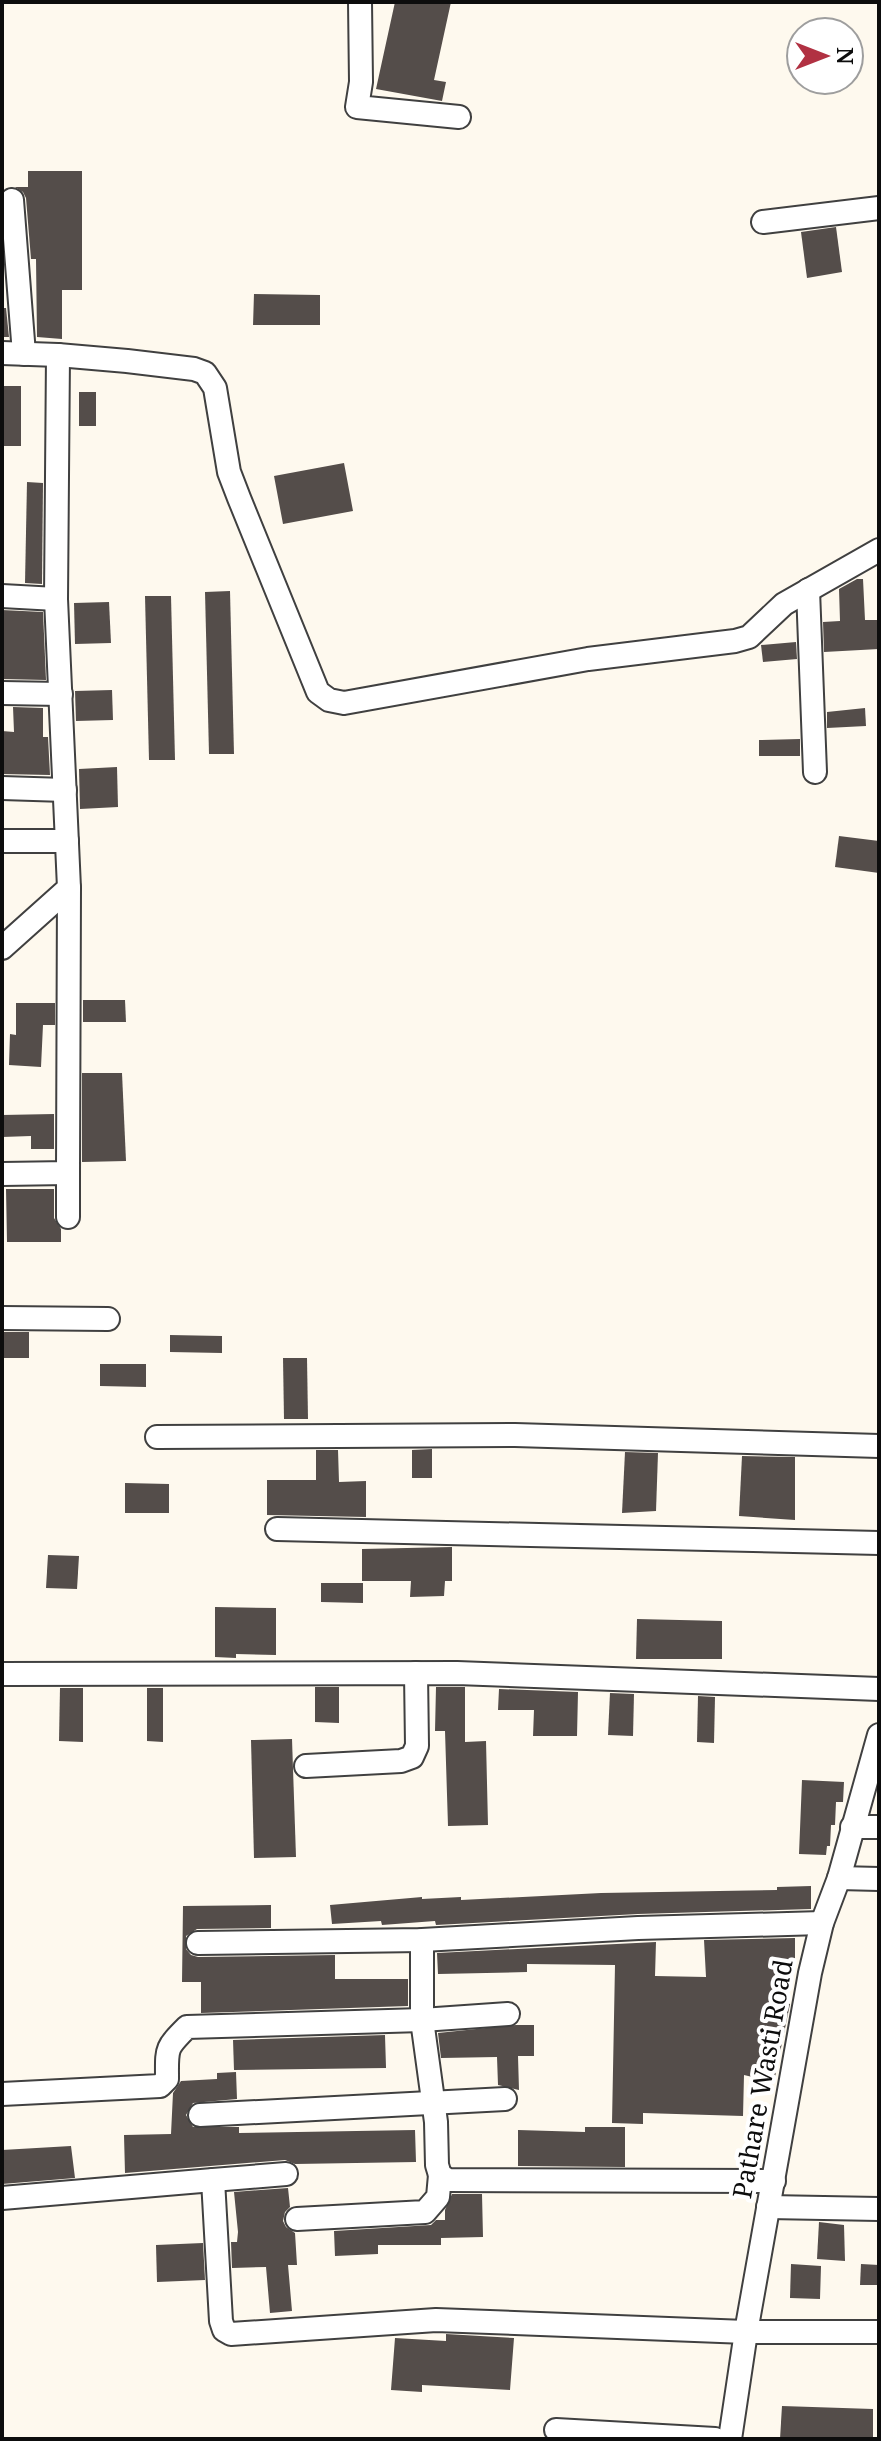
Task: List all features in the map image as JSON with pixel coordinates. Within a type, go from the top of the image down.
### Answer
[{"type":"street","points":[[360,2],[361,82],[357,107],[459,117]]},
{"type":"street","points":[[12,200],[13,354],[58,355],[194,369],[205,373],[215,388],[229,472],[318,692],[329,700],[344,703],[588,659],[735,641],[749,637],[772,613],[808,590],[879,550]]},
{"type":"street","points":[[763,222],[879,208]]},
{"type":"street","points":[[58,355],[56,599],[69,888],[68,1217]]},
{"type":"street","points":[[808,590],[815,772]]},
{"type":"street","points":[[2,596],[56,599]]},
{"type":"street","points":[[2,693],[61,694]]},
{"type":"street","points":[[2,788],[65,790]]},
{"type":"street","points":[[2,841],[67,841]]},
{"type":"street","points":[[2,948],[69,888]]},
{"type":"street","points":[[2,928],[27,926]]},
{"type":"street","points":[[2,1174],[68,1173]]},
{"type":"street","points":[[2,1318],[108,1319]]},
{"type":"street","points":[[157,1437],[515,1435],[879,1446]]},
{"type":"street","points":[[277,1529],[879,1543]]},
{"type":"street","points":[[2,1674],[416,1673],[879,1689]]},
{"type":"street","points":[[306,1766],[401,1761],[412,1757],[417,1746],[416,1673]]},
{"type":"street","name":"Pathare Wasti Road","points":[[730,2439],[810,1973],[879,1735]]},
{"type":"street","points":[[852,1827],[879,1827]]},
{"type":"street","points":[[839,1878],[879,1879]]},
{"type":"street","points":[[198,1943],[422,1940],[638,1928],[822,1923]]},
{"type":"street","points":[[297,2219],[425,2212],[438,2197],[440,2175],[422,2020],[422,1940]]},
{"type":"street","points":[[2,2094],[160,2086],[167,2079],[167,2051],[171,2042],[187,2027],[422,2020],[508,2014]]},
{"type":"street","points":[[200,2115],[505,2099]]},
{"type":"street","points":[[2,2198],[286,2174]]},
{"type":"street","points":[[440,2175],[459,2181],[774,2181]]},
{"type":"street","points":[[213,2180],[221,2321],[224,2330],[231,2334],[436,2320],[746,2332],[879,2332]]},
{"type":"street","points":[[768,2207],[879,2209]]},
{"type":"street","points":[[556,2430],[715,2439]]},
{"type":"building","points":[[395,2],[451,2],[434,80],[446,82],[442,101],[376,89]]},
{"type":"building","points":[[28,171],[82,171],[82,290],[62,290],[62,339],[37,337],[36,259],[31,259],[26,198],[15,187],[28,187]]},
{"type":"building","points":[[836,227],[842,272],[807,278],[801,232]]},
{"type":"building","points":[[254,294],[320,295],[320,325],[253,325]]},
{"type":"building","points":[[2,308],[6,308],[9,337],[2,337]]},
{"type":"building","points":[[2,386],[21,386],[21,446],[2,446]]},
{"type":"building","points":[[79,392],[96,392],[96,426],[79,426]]},
{"type":"building","points":[[344,463],[353,511],[283,524],[274,476]]},
{"type":"building","points":[[27,482],[43,483],[42,584],[25,583]]},
{"type":"building","points":[[863,579],[865,620],[879,620],[879,649],[824,652],[823,622],[840,621],[839,589]]},
{"type":"building","points":[[230,591],[234,754],[209,754],[205,592]]},
{"type":"building","points":[[145,596],[171,596],[175,760],[149,760]]},
{"type":"building","points":[[109,602],[111,643],[75,644],[74,603]]},
{"type":"building","points":[[2,610],[43,612],[46,680],[2,679]]},
{"type":"building","points":[[796,642],[797,659],[763,662],[761,645]]},
{"type":"building","points":[[112,690],[113,720],[76,721],[75,691]]},
{"type":"building","points":[[13,707],[43,708],[43,737],[48,737],[50,775],[2,774],[2,731],[14,732]]},
{"type":"building","points":[[865,708],[866,726],[827,728],[827,712]]},
{"type":"building","points":[[800,739],[800,756],[759,756],[759,740]]},
{"type":"building","points":[[117,767],[118,807],[80,809],[79,769]]},
{"type":"building","points":[[839,836],[879,841],[879,873],[835,867]]},
{"type":"building","points":[[83,1000],[125,1000],[126,1022],[83,1022]]},
{"type":"building","points":[[16,1003],[55,1003],[55,1025],[43,1025],[41,1067],[9,1065],[10,1034],[16,1035]]},
{"type":"building","points":[[82,1073],[122,1073],[126,1161],[82,1162]]},
{"type":"building","points":[[54,1114],[54,1149],[31,1149],[31,1136],[2,1137],[2,1115]]},
{"type":"building","points":[[6,1189],[54,1189],[54,1218],[61,1229],[61,1242],[7,1242]]},
{"type":"building","points":[[2,1332],[29,1332],[29,1358],[2,1358]]},
{"type":"building","points":[[170,1335],[222,1336],[222,1353],[170,1352]]},
{"type":"building","points":[[283,1358],[307,1358],[308,1419],[284,1419]]},
{"type":"building","points":[[100,1364],[146,1364],[146,1387],[100,1386]]},
{"type":"building","points":[[432,1449],[432,1478],[412,1478],[412,1450]]},
{"type":"building","points":[[316,1450],[338,1450],[339,1482],[366,1481],[366,1517],[267,1515],[267,1480],[316,1480]]},
{"type":"building","points":[[625,1452],[658,1453],[656,1511],[622,1513]]},
{"type":"building","points":[[742,1456],[795,1457],[795,1520],[739,1516]]},
{"type":"building","points":[[125,1483],[169,1484],[169,1513],[125,1513]]},
{"type":"building","points":[[452,1547],[452,1581],[445,1581],[444,1596],[410,1597],[411,1581],[362,1581],[362,1549]]},
{"type":"building","points":[[48,1555],[79,1556],[77,1589],[46,1588]]},
{"type":"building","points":[[321,1583],[363,1583],[363,1603],[321,1602]]},
{"type":"building","points":[[215,1607],[276,1608],[276,1655],[215,1657]]},
{"type":"building","points":[[637,1619],[722,1621],[722,1659],[636,1659]]},
{"type":"building","points":[[315,1687],[339,1687],[339,1723],[315,1722]]},
{"type":"building","points":[[436,1687],[465,1687],[465,1742],[486,1741],[488,1825],[448,1826],[445,1731],[435,1731]]},
{"type":"building","points":[[60,1688],[83,1688],[83,1742],[59,1741]]},
{"type":"building","points":[[147,1688],[163,1688],[163,1742],[147,1741]]},
{"type":"building","points":[[499,1689],[578,1692],[577,1736],[533,1736],[534,1710],[498,1710]]},
{"type":"building","points":[[610,1693],[634,1694],[633,1736],[608,1735]]},
{"type":"building","points":[[698,1696],[715,1697],[714,1743],[697,1742]]},
{"type":"building","points":[[292,1739],[296,1857],[254,1858],[251,1740]]},
{"type":"building","points":[[802,1780],[844,1782],[843,1802],[836,1802],[835,1825],[831,1825],[830,1846],[827,1846],[826,1855],[799,1854]]},
{"type":"building","points":[[811,1886],[811,1909],[436,1925],[435,1921],[382,1925],[381,1921],[332,1924],[330,1905],[422,1897],[461,1897],[461,1900],[601,1893],[777,1890],[777,1887]]},
{"type":"building","points":[[271,1905],[271,1928],[197,1929],[186,1936],[186,1949],[198,1957],[335,1955],[335,1979],[408,1979],[408,2006],[201,2013],[201,1982],[182,1982],[183,1906]]},
{"type":"building","points":[[795,1938],[795,1964],[784,2002],[790,2004],[774,2082],[744,2075],[743,2116],[643,2113],[643,2124],[612,2123],[615,1965],[527,1964],[527,1972],[438,1974],[437,1953],[656,1942],[655,1976],[706,1977],[704,1940]]},
{"type":"building","points":[[534,2025],[534,2056],[518,2056],[519,2090],[498,2085],[497,2057],[441,2058],[438,2033]]},
{"type":"building","points":[[385,2035],[386,2068],[234,2070],[233,2040]]},
{"type":"building","points":[[236,2072],[237,2099],[193,2103],[186,2115],[193,2127],[239,2127],[239,2133],[415,2130],[416,2162],[295,2164],[285,2160],[125,2173],[124,2135],[171,2134],[173,2093],[181,2081],[217,2079],[217,2073]]},
{"type":"building","points":[[585,2127],[625,2127],[625,2167],[518,2166],[518,2130],[585,2132]]},
{"type":"building","points":[[71,2146],[75,2178],[2,2184],[2,2150]]},
{"type":"building","points":[[288,2188],[290,2207],[283,2221],[295,2233],[297,2265],[288,2265],[292,2311],[270,2313],[266,2267],[232,2268],[231,2242],[237,2242],[238,2232],[234,2192]]},
{"type":"building","points":[[452,2194],[482,2194],[483,2237],[441,2238],[441,2245],[378,2245],[378,2254],[335,2256],[334,2231],[431,2225],[436,2220],[445,2220],[445,2210]]},
{"type":"building","points":[[819,2222],[844,2225],[845,2261],[817,2259]]},
{"type":"building","points":[[203,2243],[205,2280],[157,2282],[156,2245]]},
{"type":"building","points":[[791,2264],[821,2266],[820,2299],[790,2298]]},
{"type":"building","points":[[861,2264],[879,2265],[879,2285],[860,2285]]},
{"type":"building","points":[[446,2334],[514,2338],[510,2390],[422,2385],[422,2392],[391,2390],[395,2338],[446,2341]]},
{"type":"building","points":[[782,2406],[873,2409],[873,2439],[780,2439]]}]
